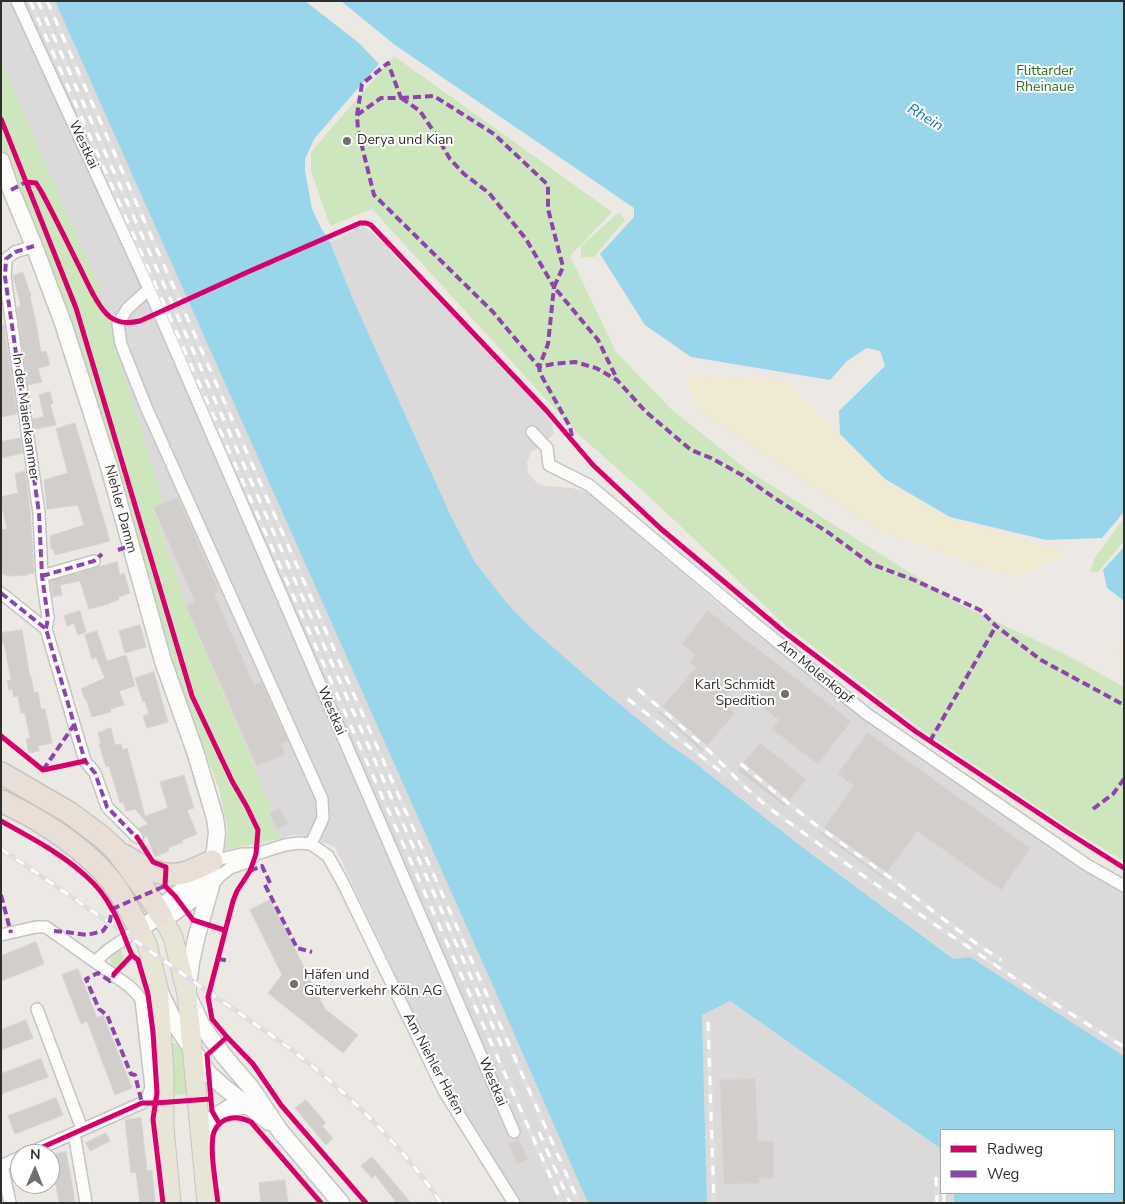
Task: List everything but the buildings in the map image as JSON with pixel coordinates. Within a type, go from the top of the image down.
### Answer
[{"type":"highway","points":[[1,773],[70,814],[95,831],[116,850],[155,872],[166,874],[185,873],[212,861]]},
{"type":"highway","points":[[1,800],[41,822],[65,838],[99,868],[113,884],[139,929]]},
{"type":"highway","points":[[116,850],[161,915]]},
{"type":"main road","points":[[161,915],[172,937],[187,994],[208,1203]]},
{"type":"main road","points":[[139,929],[147,944],[158,987],[164,1072],[164,1128],[171,1203]]},
{"type":"street","name":"Westkai","points":[[17,1],[149,289],[514,1132]]},
{"type":"street","name":"Niehler Damm","points":[[1,161],[63,323],[96,423],[162,661],[206,784],[215,818],[217,833],[212,861],[211,886],[191,962],[187,994]]},
{"type":"street","name":"In der Maienkammer","points":[[34,246],[15,252],[6,260],[5,277],[39,512],[42,576],[48,618],[46,629],[85,760],[95,773],[107,808],[137,837]]},
{"type":"street","points":[[149,289],[127,310],[118,324],[121,344],[146,407],[322,799],[323,818],[311,844],[285,845],[256,854],[242,854],[212,861],[184,889],[166,903],[161,915]]},
{"type":"street","name":"Am Molenkopf","points":[[532,432],[547,448],[549,465],[589,485],[754,623],[867,714],[1063,848],[1124,886]]},
{"type":"street","points":[[42,576],[94,561]]},
{"type":"street","points":[[1,593],[46,629]]},
{"type":"street","name":"Am Niehler Hafen","points":[[311,844],[328,856],[444,1091],[514,1203]]},
{"type":"street","points":[[96,961],[108,950],[161,915],[173,913],[211,886],[230,868],[245,863],[256,854]]},
{"type":"street","points":[[1,935],[36,927],[46,927],[129,986],[141,1000],[151,1087],[148,1097],[142,1103],[49,1144]]},
{"type":"street","points":[[158,987],[175,1024],[209,1074],[280,1130]]},
{"type":"street","points":[[187,994],[202,1026],[224,1056],[252,1089],[280,1130],[341,1203]]},
{"type":"street","points":[[37,1009],[78,1131],[86,1203]]},
{"type":"street","points":[[201,1133],[215,1116],[229,1108],[246,1105]]},
{"type":"street","points":[[2,1166],[10,1203]]},
{"type":"shaded area","points":[[1,1],[55,1],[588,1203],[521,1203],[449,1089],[335,847],[307,836],[293,835],[280,839],[268,817],[272,809],[187,608],[153,508],[128,387],[100,289],[1,61]]},
{"type":"shaded area","points":[[358,228],[366,228],[371,231],[545,411],[552,422],[554,433],[541,446],[531,452],[527,462],[528,473],[536,482],[545,486],[572,488],[590,493],[713,599],[857,713],[1039,839],[1124,892],[1124,1056],[955,959],[810,853],[667,743],[594,683],[530,627],[506,602],[475,562],[451,516],[353,299],[330,242]]},
{"type":"shaded area","points":[[730,1001],[940,1148],[940,1194],[954,1194],[954,1203],[707,1203],[702,1015]]},
{"type":"green space","points":[[394,56],[612,212],[570,256],[616,352],[671,409],[750,472],[963,606],[1065,654],[1124,687],[1124,861],[1069,828],[918,727],[785,625],[655,502],[577,433],[372,209],[330,226],[311,171],[311,152]]},
{"type":"green space","points":[[1,61],[100,289],[163,501],[153,508],[187,608],[272,809],[268,817],[280,839],[224,850],[228,831],[219,789],[180,685],[141,552],[41,241],[1,148]]},
{"type":"green space","points":[[619,212],[625,220],[594,257],[581,257],[581,246]]},
{"type":"green space","points":[[1123,519],[1124,541],[1098,572],[1091,572],[1094,559]]},
{"type":"green space","points":[[120,946],[124,958],[115,969],[111,963],[111,957]]},
{"type":"green space","points":[[168,1043],[176,1043],[186,1056],[190,1094],[171,1095]]},
{"type":"sand","points":[[684,376],[782,379],[884,480],[949,519],[1008,534],[1071,554],[1014,578],[876,529],[699,411]]},
{"type":"sand","points":[[1124,639],[1124,669],[1118,663],[1119,643]]},
{"type":"water","points":[[55,1],[305,1],[359,43],[379,64],[314,139],[305,159],[305,171],[312,209],[330,242],[353,299],[451,516],[475,562],[506,602],[530,627],[594,683],[667,743],[810,853],[954,959],[970,957],[1124,1056],[1124,1203],[954,1203],[954,1194],[1115,1194],[1115,1129],[940,1129],[940,1148],[730,1001],[702,1015],[707,1203],[588,1203]]},
{"type":"water","name":"Rhein","points":[[341,1],[1124,1],[1124,512],[1102,538],[1046,540],[950,517],[885,479],[840,434],[839,411],[885,366],[880,351],[867,348],[847,361],[830,380],[691,357],[645,325],[600,254],[634,217],[634,208],[395,45]]},
{"type":"water","points":[[1124,547],[1124,601],[1107,588],[1103,570]]},
{"type":"railway","points":[[30,1],[562,1203]]},
{"type":"railway","points":[[38,1],[502,1047]]},
{"type":"railway","points":[[47,1],[579,1203]]},
{"type":"railway","points":[[638,689],[705,747],[769,808],[928,920],[1025,985],[1124,1047]]},
{"type":"railway","points":[[628,699],[725,775]]},
{"type":"railway","points":[[741,764],[816,825],[1001,960]]},
{"type":"railway","points":[[1,849],[257,1025],[306,1061],[379,1127],[427,1183],[441,1203]]},
{"type":"railway","points":[[708,1022],[714,1203]]},
{"type":"railway","points":[[539,1132],[570,1203]]},
{"type":"railway","points":[[936,1177],[937,1203]]},
{"type":"railway","points":[[944,1194],[944,1203]]},
{"type":"marked path","points":[[357,115],[381,98],[401,98],[388,63],[362,84],[357,115],[358,130],[374,195],[493,312],[539,367],[548,344],[554,287],[526,239],[489,193],[464,174],[450,159],[420,111],[401,98]]},
{"type":"marked path","points":[[401,98],[434,96],[494,134],[548,185],[548,209],[563,267],[554,287],[598,340],[617,379]]},
{"type":"marked path","points":[[11,190],[26,182],[30,182]]},
{"type":"marked path","points":[[34,246],[15,252],[6,259],[5,277],[39,513],[42,576],[48,618],[46,629]]},
{"type":"marked path","points":[[572,436],[570,427],[540,373],[539,367],[575,362],[596,368],[617,380],[646,412],[691,450],[711,458],[742,475],[829,533],[871,564],[914,580],[980,610],[996,626],[1041,660],[1124,705]]},
{"type":"marked path","points":[[118,550],[130,546]]},
{"type":"marked path","points":[[42,576],[94,561],[102,554]]},
{"type":"marked path","points":[[1,593],[46,629],[85,761],[95,773],[107,807],[139,840]]},
{"type":"marked path","points":[[930,741],[996,626]]},
{"type":"marked path","points":[[43,770],[74,725]]},
{"type":"marked path","points":[[1093,809],[1113,794],[1124,779]]},
{"type":"marked path","points":[[250,871],[262,866],[270,883]]},
{"type":"marked path","points":[[265,885],[297,948],[312,952]]},
{"type":"marked path","points":[[112,909],[165,886]]},
{"type":"marked path","points":[[1,895],[11,933]]},
{"type":"marked path","points":[[54,931],[87,935],[103,931],[110,921],[112,909]]},
{"type":"marked path","points":[[218,959],[230,961]]},
{"type":"marked path","points":[[117,971],[110,981],[98,973],[86,979],[99,1009],[107,1015],[131,1074],[135,1075],[142,1103],[145,1103]]},
{"type":"cycle path","points":[[1,119],[76,308],[192,696],[232,781],[258,830],[256,854],[250,871],[233,901],[208,997],[212,1019],[253,1064],[281,1105],[366,1203]]},
{"type":"cycle path","points":[[26,182],[36,183],[41,191],[101,307],[110,317],[125,322],[140,321],[360,223],[371,225],[546,410],[593,465],[660,528],[783,631],[915,731],[1124,868]]},
{"type":"cycle path","points":[[1,736],[43,770],[85,761]]},
{"type":"cycle path","points":[[1,821],[68,861],[101,892],[115,914],[132,955],[114,974]]},
{"type":"cycle path","points":[[137,837],[153,862],[166,867],[165,886],[193,920],[224,930]]},
{"type":"cycle path","points":[[132,955],[138,960],[148,994],[153,1032],[157,1093],[153,1119],[163,1203]]},
{"type":"cycle path","points":[[219,1123],[212,1111],[207,1055],[227,1037]]},
{"type":"cycle path","points":[[50,1144],[142,1103],[210,1099]]},
{"type":"cycle path","points":[[218,1203],[213,1167],[212,1147],[214,1132],[221,1122],[226,1119],[235,1118],[251,1122],[321,1203]]},
{"type":"place","name":"Derya und Kian","points":[[347,141]]},
{"type":"place","name":"Karl Schmidt Spedition","points":[[785,694]]},
{"type":"place","name":"Häfen und Güterverkehr Köln AG","points":[[294,984]]},
{"type":"park label","name":"Flittarder Rheinaue","points":[[1045,80]]}]
